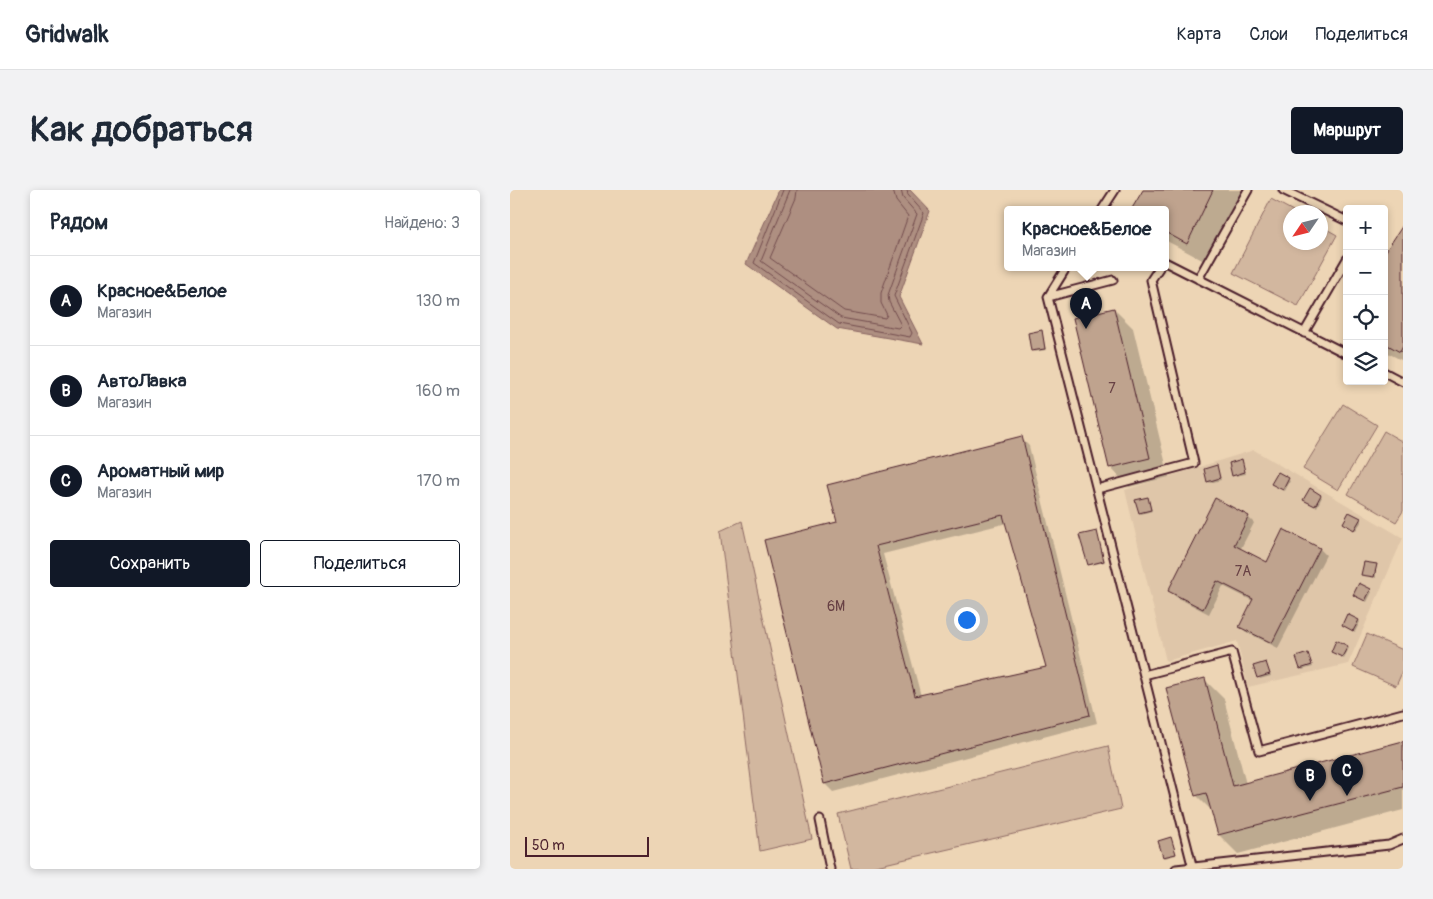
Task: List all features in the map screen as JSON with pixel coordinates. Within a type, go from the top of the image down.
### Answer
[{"type":"lane","points":[[1105,206],[1115,190]]},
{"type":"lane","points":[[1198,279],[1248,190]]},
{"type":"lane","points":[[1283,190],[1343,219]]},
{"type":"lane","points":[[1169,264],[1343,352]]},
{"type":"lane","points":[[1304,333],[1343,266]]},
{"type":"lane","points":[[1064,271],[1048,296],[1193,868]]},
{"type":"lane","points":[[1097,489],[1194,463],[1151,280],[1157,271]]},
{"type":"lane","points":[[1048,296],[1113,280]]},
{"type":"lane","points":[[1388,374],[1403,382]]},
{"type":"lane","points":[[1144,675],[1232,652],[1259,751],[1403,713]]},
{"type":"lane","points":[[820,820],[830,869]]},
{"type":"lane","points":[[1176,869],[1388,845],[1403,839]]},
{"type":"shaded area","points":[[1271,199],[1283,206],[1283,250],[1328,250],[1328,230],[1337,235],[1298,306],[1233,273]]},
{"type":"shaded area","points":[[1343,404],[1377,425],[1338,490],[1303,469]]},
{"type":"shaded area","points":[[1384,431],[1403,442],[1403,511],[1396,522],[1348,494]]},
{"type":"shaded area","points":[[1254,450],[1403,538],[1348,664],[1248,687],[1237,641],[1166,661],[1125,490]]},
{"type":"shaded area","points":[[742,521],[812,839],[760,851],[720,531]]},
{"type":"shaded area","points":[[1367,634],[1403,650],[1403,670],[1396,686],[1353,667]]},
{"type":"shaded area","points":[[1108,746],[1121,809],[863,869],[851,869],[838,814]]},
{"type":"water","points":[[779,190],[910,190],[930,211],[899,297],[923,344],[837,329],[746,264]]},
{"type":"building","points":[[1143,190],[1213,190],[1187,244],[1169,234],[1169,206],[1133,206]]},
{"type":"building","points":[[1403,225],[1403,346],[1400,352],[1388,345],[1388,248]]},
{"type":"building","points":[[1114,308],[1150,458],[1109,468],[1073,318]]},
{"type":"building","points":[[1042,330],[1045,349],[1031,351],[1028,333]]},
{"type":"building","points":[[1022,436],[1090,715],[824,784],[764,540],[837,522],[827,485]],"holes":[[[1003,515],[1046,667],[915,696],[876,546]]]},
{"type":"building","points":[[1242,459],[1245,472],[1232,476],[1229,463]]},
{"type":"building","points":[[1217,465],[1220,478],[1207,482],[1204,469]]},
{"type":"building","points":[[1278,472],[1289,478],[1283,490],[1271,484]]},
{"type":"building","points":[[1310,488],[1321,495],[1315,506],[1303,500]]},
{"type":"building","points":[[1148,497],[1151,510],[1139,513],[1135,500]]},
{"type":"building","points":[[1215,498],[1249,516],[1234,545],[1267,562],[1283,529],[1320,548],[1272,643],[1239,627],[1253,599],[1217,581],[1203,609],[1168,591]]},
{"type":"building","points":[[1349,512],[1361,518],[1354,530],[1343,523]]},
{"type":"building","points":[[1097,531],[1104,561],[1088,565],[1079,535]]},
{"type":"building","points":[[1364,562],[1377,564],[1374,577],[1361,575]]},
{"type":"building","points":[[1359,583],[1371,589],[1365,601],[1353,595]]},
{"type":"building","points":[[1347,614],[1359,620],[1353,631],[1342,625]]},
{"type":"building","points":[[1336,640],[1348,646],[1342,657],[1331,652]]},
{"type":"building","points":[[1308,653],[1312,665],[1300,669],[1296,657]]},
{"type":"building","points":[[1266,662],[1270,674],[1257,678],[1253,666]]},
{"type":"building","points":[[1205,678],[1233,786],[1403,741],[1403,787],[1218,835],[1206,793],[1195,796],[1166,688]]},
{"type":"building","points":[[1171,837],[1176,854],[1163,857],[1158,841]]},
{"type":"place","name":"Красное&Белое","points":[[1086,329]]},
{"type":"place","name":"Ароматный мир","points":[[1347,796]]},
{"type":"place","name":"АвтоЛавка","points":[[1310,801]]}]
